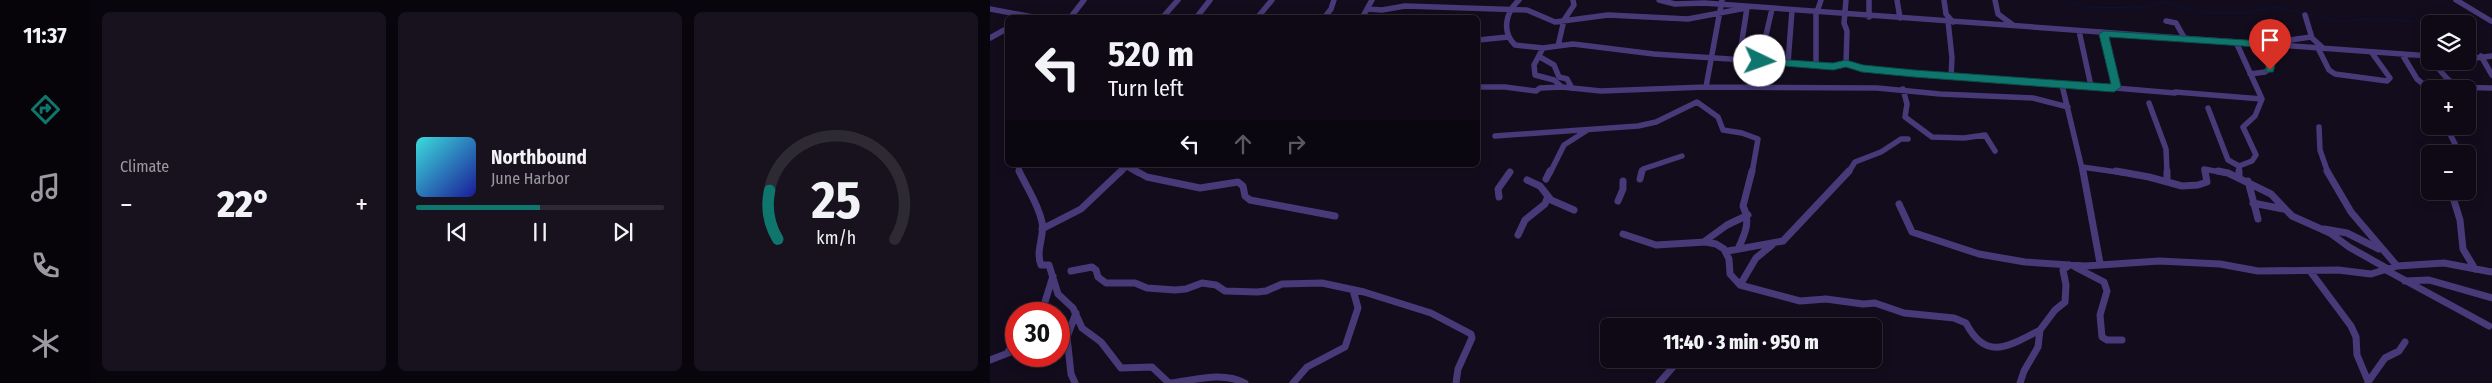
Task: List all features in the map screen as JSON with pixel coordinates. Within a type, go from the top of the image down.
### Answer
[{"type":"street","points":[[1072,15],[1084,0]]},
{"type":"street","points":[[1165,15],[1178,0]]},
{"type":"street","points":[[1198,15],[1210,0]]},
{"type":"street","points":[[1260,15],[1272,0]]},
{"type":"street","points":[[1326,15],[1334,0]]},
{"type":"street","points":[[1364,15],[1372,0]]},
{"type":"street","points":[[1457,8],[1462,0]]},
{"type":"street","points":[[1519,0],[1510,8],[1507,23],[1508,37],[1515,45],[1543,48],[1573,44],[1712,58],[1833,66],[1846,64],[1862,68],[1951,76],[2262,99]]},
{"type":"street","points":[[1558,46],[1564,20],[1574,4],[1573,0]]},
{"type":"street","points":[[1660,0],[1677,4],[1721,3],[1750,8],[1772,8],[1869,17],[2421,56]]},
{"type":"street","points":[[1816,64],[1816,12],[1821,0]]},
{"type":"street","points":[[1846,0],[1844,14],[1844,23],[1848,37],[1845,51],[1846,64]]},
{"type":"street","points":[[1869,0],[1869,17]]},
{"type":"street","points":[[1896,0],[1900,18]]},
{"type":"street","points":[[1944,0],[1946,14],[1951,22],[1951,76]]},
{"type":"street","points":[[1996,0],[2000,17],[2016,26]]},
{"type":"street","points":[[2456,0],[2491,20]]},
{"type":"street","points":[[1706,87],[1721,3]]},
{"type":"street","points":[[1367,10],[1405,6],[1510,8],[1527,10],[1550,21],[1608,15],[1688,19],[1750,8]]},
{"type":"street","points":[[1739,60],[1750,8]]},
{"type":"street","points":[[1760,61],[1772,8]]},
{"type":"street","points":[[990,9],[1017,15]]},
{"type":"street","points":[[1788,63],[1792,10]]},
{"type":"street","points":[[2305,15],[2311,37],[2315,44],[2321,48],[2329,70],[2334,74],[2387,81],[2390,78],[2372,52]]},
{"type":"street","points":[[2166,21],[2176,23],[2186,38]]},
{"type":"street","points":[[990,38],[1005,30]]},
{"type":"street","points":[[2079,31],[2091,86]]},
{"type":"street","points":[[2104,34],[2115,88]]},
{"type":"street","points":[[1480,40],[1508,37]]},
{"type":"street","points":[[2288,46],[2290,40],[2294,38],[2311,37]]},
{"type":"street","points":[[2208,108],[2228,160],[2239,166],[2252,161],[2256,155],[2244,127],[2255,116],[2262,99],[2236,42]]},
{"type":"street","points":[[2250,74],[2265,72],[2271,68],[2261,44]]},
{"type":"street","points":[[1543,48],[1540,57],[1534,65],[1535,75],[1554,80],[1562,87]]},
{"type":"street","points":[[2402,54],[2421,82]]},
{"type":"street","points":[[2481,56],[2492,75]]},
{"type":"street","points":[[2476,57],[2492,56]]},
{"type":"street","points":[[1540,57],[1554,65],[1559,77],[1567,79],[1572,88]]},
{"type":"street","points":[[2440,70],[2448,80]]},
{"type":"street","points":[[2062,85],[2082,167],[2093,235],[2100,263]]},
{"type":"street","points":[[1480,87],[1505,87],[1536,91],[1540,88],[1562,87],[1601,91],[1706,87],[1903,89],[1940,94],[2033,98],[2068,107]]},
{"type":"street","points":[[2476,88],[2492,88]]},
{"type":"street","points":[[1903,89],[1907,104],[1904,113],[1906,118],[1928,134],[1952,139],[1986,135],[1995,151]]},
{"type":"street","points":[[1495,136],[1518,136],[1547,131],[1623,128],[1650,124],[1673,115],[1687,104],[1698,102],[1713,111],[1723,123],[1723,130],[1742,133],[1758,140],[1752,174],[1744,198],[1743,206],[1748,215],[1745,234],[1738,249]]},
{"type":"street","points":[[2149,103],[2166,149],[2167,182]]},
{"type":"street","points":[[2318,127],[2324,162],[2337,190],[2352,215],[2397,266]]},
{"type":"street","points":[[1546,179],[1560,148],[1570,138],[1591,130]]},
{"type":"street","points":[[1728,252],[1786,240],[1830,188],[1845,177],[1855,162],[1881,152],[1902,139],[1908,139]]},
{"type":"street","points":[[1640,179],[1643,170],[1682,156]]},
{"type":"street","points":[[2239,166],[2239,177]]},
{"type":"street","points":[[1018,167],[1019,174],[1032,192],[1042,222],[1038,248],[1041,265],[1049,265],[1058,294],[1076,314],[1082,328],[1101,342],[1121,368],[1152,367],[1170,383],[1228,376],[1238,378],[1245,383]]},
{"type":"street","points":[[1042,229],[1081,210],[1124,167]]},
{"type":"street","points":[[1130,167],[1147,177],[1200,188],[1238,182],[1243,186],[1245,196],[1250,200],[1335,216]]},
{"type":"street","points":[[2082,167],[2109,169],[2177,186],[2200,185],[2207,182],[2204,169],[2239,177],[2271,194],[2284,209],[2302,222],[2323,229],[2347,233],[2365,240],[2386,254]]},
{"type":"street","points":[[1499,198],[1498,189],[1510,172]]},
{"type":"street","points":[[1527,180],[1540,186],[1551,200],[1574,210]]},
{"type":"street","points":[[1618,202],[1623,189],[1623,181]]},
{"type":"street","points":[[2248,182],[2258,219]]},
{"type":"street","points":[[1518,235],[1525,220],[1545,204],[1548,196]]},
{"type":"street","points":[[2454,200],[2460,220],[2463,249],[2475,269]]},
{"type":"street","points":[[2254,203],[2284,209]]},
{"type":"street","points":[[1899,204],[1908,227],[1912,232],[1979,254],[2025,262],[2085,266],[2100,263],[2159,261],[2220,264],[2242,270],[2258,271],[2338,270],[2371,274],[2397,266],[2444,263],[2492,272]]},
{"type":"street","points":[[1705,241],[1727,225],[1748,215]]},
{"type":"street","points":[[2323,229],[2405,281],[2489,326]]},
{"type":"street","points":[[1622,234],[1654,245],[1705,241],[1717,244],[1728,252],[1731,262],[1730,274],[1740,285],[1800,301],[1826,299],[1863,304],[1875,303],[1904,313],[1954,318],[1966,323],[1970,336],[1981,344],[1994,348],[2005,348],[2040,330],[2055,310],[2065,302],[2066,285],[2062,270],[2069,264]]},
{"type":"street","points":[[1740,285],[1756,258],[1775,243]]},
{"type":"street","points":[[2069,264],[2098,277],[2104,282],[2107,291],[2100,315],[2102,337],[2108,340],[2122,340]]},
{"type":"street","points":[[1071,271],[1092,267],[1096,270],[1098,278],[1106,283],[1135,283],[1147,288],[1182,290],[1202,283],[1216,285],[1225,291],[1257,292],[1266,291],[1282,284],[1316,283],[1353,290],[1431,313],[1466,330],[1472,338],[1458,368],[1456,383]]},
{"type":"street","points":[[2310,271],[2339,307],[2351,326],[2356,337],[2356,353],[2368,382]]},
{"type":"street","points":[[1045,302],[1053,275]]},
{"type":"street","points":[[2405,281],[2429,280],[2492,298]]},
{"type":"street","points":[[1293,383],[1307,367],[1345,347],[1358,308],[1353,290]]},
{"type":"street","points":[[1070,329],[1076,314]]},
{"type":"street","points":[[2020,383],[2024,371],[2038,348],[2040,330]]},
{"type":"street","points":[[2368,382],[2384,358],[2399,351],[2405,342]]},
{"type":"street","points":[[990,360],[1005,354]]},
{"type":"street","points":[[1070,365],[1071,374],[1076,383]]},
{"type":"street","points":[[1659,383],[1672,368]]},
{"type":"waterway","points":[[2059,0],[2088,7],[2139,8],[2165,2],[2205,13],[2245,13],[2273,7],[2303,13]]},
{"type":"waterway","points":[[2307,14],[2341,22],[2366,19],[2426,22],[2444,18],[2485,28],[2492,26]]},
{"type":"route","points":[[1760,61],[1833,66],[1846,64],[1862,68],[1914,73],[2114,88],[2116,87],[2104,34],[2261,44],[2271,63],[2270,70]]}]
